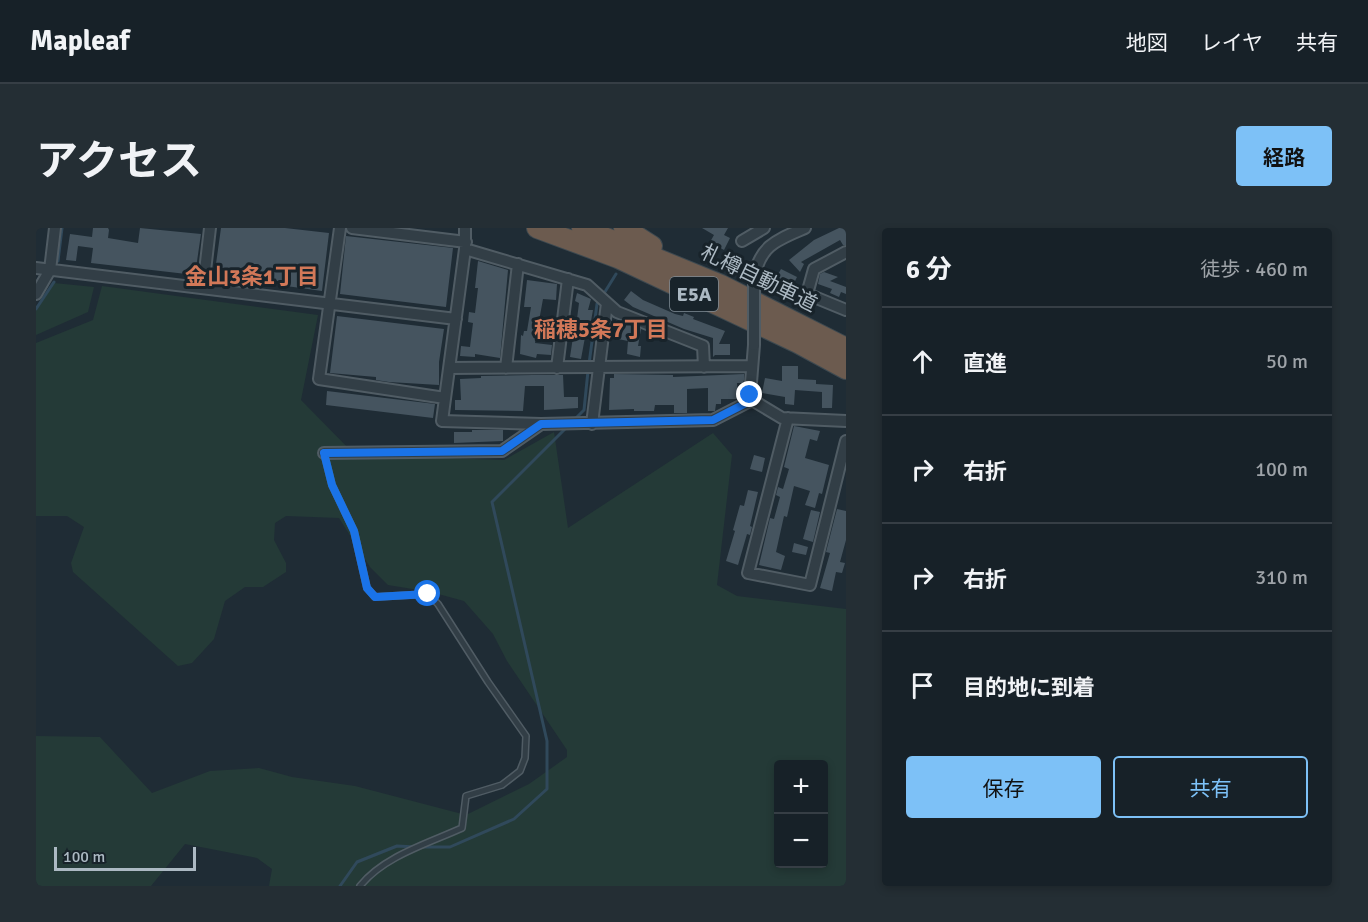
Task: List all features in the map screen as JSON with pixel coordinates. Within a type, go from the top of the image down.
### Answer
[{"type":"highway","name":"札樽自動車道","points":[[537,228],[618,258],[843,363]]},
{"type":"highway","name":"札樽自動車道","points":[[582,228],[694,273],[791,319],[843,363]]},
{"type":"highway","points":[[624,228],[694,273]]},
{"type":"street","points":[[36,294],[50,270],[55,228]]},
{"type":"street","points":[[203,288],[210,228]]},
{"type":"street","points":[[340,228],[319,379],[445,398]]},
{"type":"street","points":[[352,228],[466,246],[587,285],[617,312],[704,346],[704,367]]},
{"type":"street","points":[[465,228],[466,246],[442,421],[587,424],[713,420],[752,400]]},
{"type":"street","points":[[742,241],[764,228]]},
{"type":"street","points":[[805,228],[777,240],[758,261],[754,278],[754,345],[750,395],[752,400],[782,418],[846,421]]},
{"type":"street","points":[[846,252],[814,269],[807,294],[846,310]]},
{"type":"street","points":[[506,368],[518,264]]},
{"type":"street","points":[[36,268],[456,319]]},
{"type":"street","points":[[557,368],[568,279]]},
{"type":"street","points":[[587,424],[606,302]]},
{"type":"street","points":[[449,368],[752,366]]},
{"type":"street","points":[[788,418],[748,573],[810,585],[846,441]]},
{"type":"street","points":[[324,453],[502,451],[541,424]]},
{"type":"lane","points":[[324,453],[332,485],[354,531],[367,588],[375,597],[428,594],[438,604],[526,736],[525,758],[520,771],[502,785],[466,796],[462,828],[378,868],[360,886]]},
{"type":"green space","points":[[54,283],[94,287],[88,312],[36,335],[36,310]]},
{"type":"green space","points":[[102,286],[318,315],[301,400],[355,455],[504,460],[554,432],[568,528],[713,433],[732,455],[717,585],[737,596],[846,609],[846,886],[269,886],[272,869],[257,858],[185,844],[151,886],[36,886],[36,736],[100,737],[152,793],[210,771],[259,768],[292,777],[355,786],[466,815],[529,784],[567,757],[567,750],[507,661],[493,634],[464,601],[431,592],[388,585],[370,567],[339,518],[286,516],[275,523],[274,540],[286,563],[286,572],[263,587],[245,587],[225,601],[214,639],[192,663],[178,666],[73,572],[71,563],[84,527],[67,516],[36,516],[36,343],[93,320]]},
{"type":"building","points":[[93,228],[108,228],[108,238],[138,243],[140,228],[201,234],[195,275],[91,263],[93,248],[78,246],[76,261],[66,260],[70,234],[92,237]]},
{"type":"building","points":[[221,228],[285,228],[329,233],[322,291],[214,278]]},
{"type":"building","points":[[702,228],[728,228],[724,235],[730,238],[724,250],[710,242],[714,235]]},
{"type":"building","points":[[839,228],[846,228],[846,245],[843,245],[840,240],[801,262],[804,264],[800,272],[789,260],[814,240]]},
{"type":"building","points":[[346,236],[453,248],[446,307],[340,294]]},
{"type":"building","points":[[478,261],[508,270],[500,358],[475,354],[475,357],[460,356],[461,346],[470,347],[473,323],[468,322],[469,312],[475,313]]},
{"type":"building","points":[[781,269],[797,277],[792,287],[776,278]]},
{"type":"building","points":[[824,272],[838,277],[830,281],[846,287],[846,294],[841,292],[839,297],[830,293],[832,289],[818,284],[820,274]]},
{"type":"building","points":[[527,280],[557,284],[556,300],[543,299],[535,343],[552,345],[551,355],[537,354],[536,358],[520,354],[521,335],[523,336],[524,331],[527,331],[531,307],[524,307]]},
{"type":"building","points":[[631,291],[643,300],[675,314],[683,316],[684,313],[694,317],[693,319],[725,331],[719,344],[730,344],[730,355],[713,357],[713,338],[684,329],[633,307],[624,300]]},
{"type":"building","points":[[577,293],[591,299],[588,310],[593,310],[591,321],[588,321],[581,359],[570,357],[573,337],[570,337],[572,326],[576,327],[579,303],[575,301]]},
{"type":"building","points":[[337,316],[444,329],[439,362],[439,385],[389,382],[376,380],[376,377],[330,373]]},
{"type":"building","points":[[616,320],[641,329],[638,346],[641,346],[640,357],[627,354],[628,341],[613,338]]},
{"type":"building","points":[[782,366],[798,366],[798,379],[816,380],[816,384],[833,385],[832,408],[822,408],[822,392],[795,390],[794,405],[785,404],[785,397],[762,393],[765,378],[782,381]]},
{"type":"building","points":[[614,374],[673,375],[673,377],[744,374],[744,380],[743,383],[737,383],[738,399],[721,399],[721,404],[716,404],[715,411],[708,411],[708,388],[687,389],[687,413],[674,413],[674,405],[655,405],[654,411],[609,410],[610,378],[614,378]]},
{"type":"building","points":[[563,375],[564,397],[578,397],[578,408],[544,410],[544,386],[525,386],[523,411],[455,410],[455,400],[461,400],[460,379],[481,378],[481,376]]},
{"type":"building","points":[[327,391],[435,404],[433,418],[326,405]]},
{"type":"building","points":[[794,426],[820,431],[817,441],[810,439],[805,458],[829,465],[822,494],[819,493],[815,508],[805,505],[810,491],[794,486],[776,552],[785,556],[781,570],[759,565],[770,518],[774,519],[780,497],[776,495],[778,487],[783,489],[789,469],[784,467]]},
{"type":"building","points":[[472,430],[503,430],[503,441],[454,443],[454,432],[472,432]]},
{"type":"building","points":[[754,455],[765,458],[762,472],[750,469]]},
{"type":"building","points":[[748,490],[758,492],[750,535],[747,534],[738,565],[726,561],[740,505],[744,506]]},
{"type":"building","points":[[837,509],[846,511],[846,540],[840,562],[845,563],[842,573],[836,572],[832,591],[820,588],[830,553],[826,552]]},
{"type":"building","points":[[811,510],[820,512],[813,542],[803,539]]},
{"type":"building","points":[[794,543],[808,547],[806,555],[792,552]]},
{"type":"waterway","points":[[58,261],[62,228]]},
{"type":"waterway","points":[[603,295],[616,274]]},
{"type":"waterway","points":[[36,309],[54,282]]},
{"type":"waterway","points":[[589,364],[599,300]]},
{"type":"waterway","points":[[574,420],[584,410],[588,371]]},
{"type":"waterway","points":[[422,847],[450,847],[514,819],[547,789],[547,741],[492,502],[567,427]]},
{"type":"waterway","points":[[340,886],[357,862],[397,846],[416,847]]},
{"type":"district","name":"金山3条1丁目","points":[[252,276]]},
{"type":"district","name":"稲穂5条7丁目","points":[[601,329]]},
{"type":"route","points":[[428,594],[375,597],[367,588],[354,531],[332,485],[324,453],[502,451],[541,424],[713,420],[752,400],[750,395]]}]
